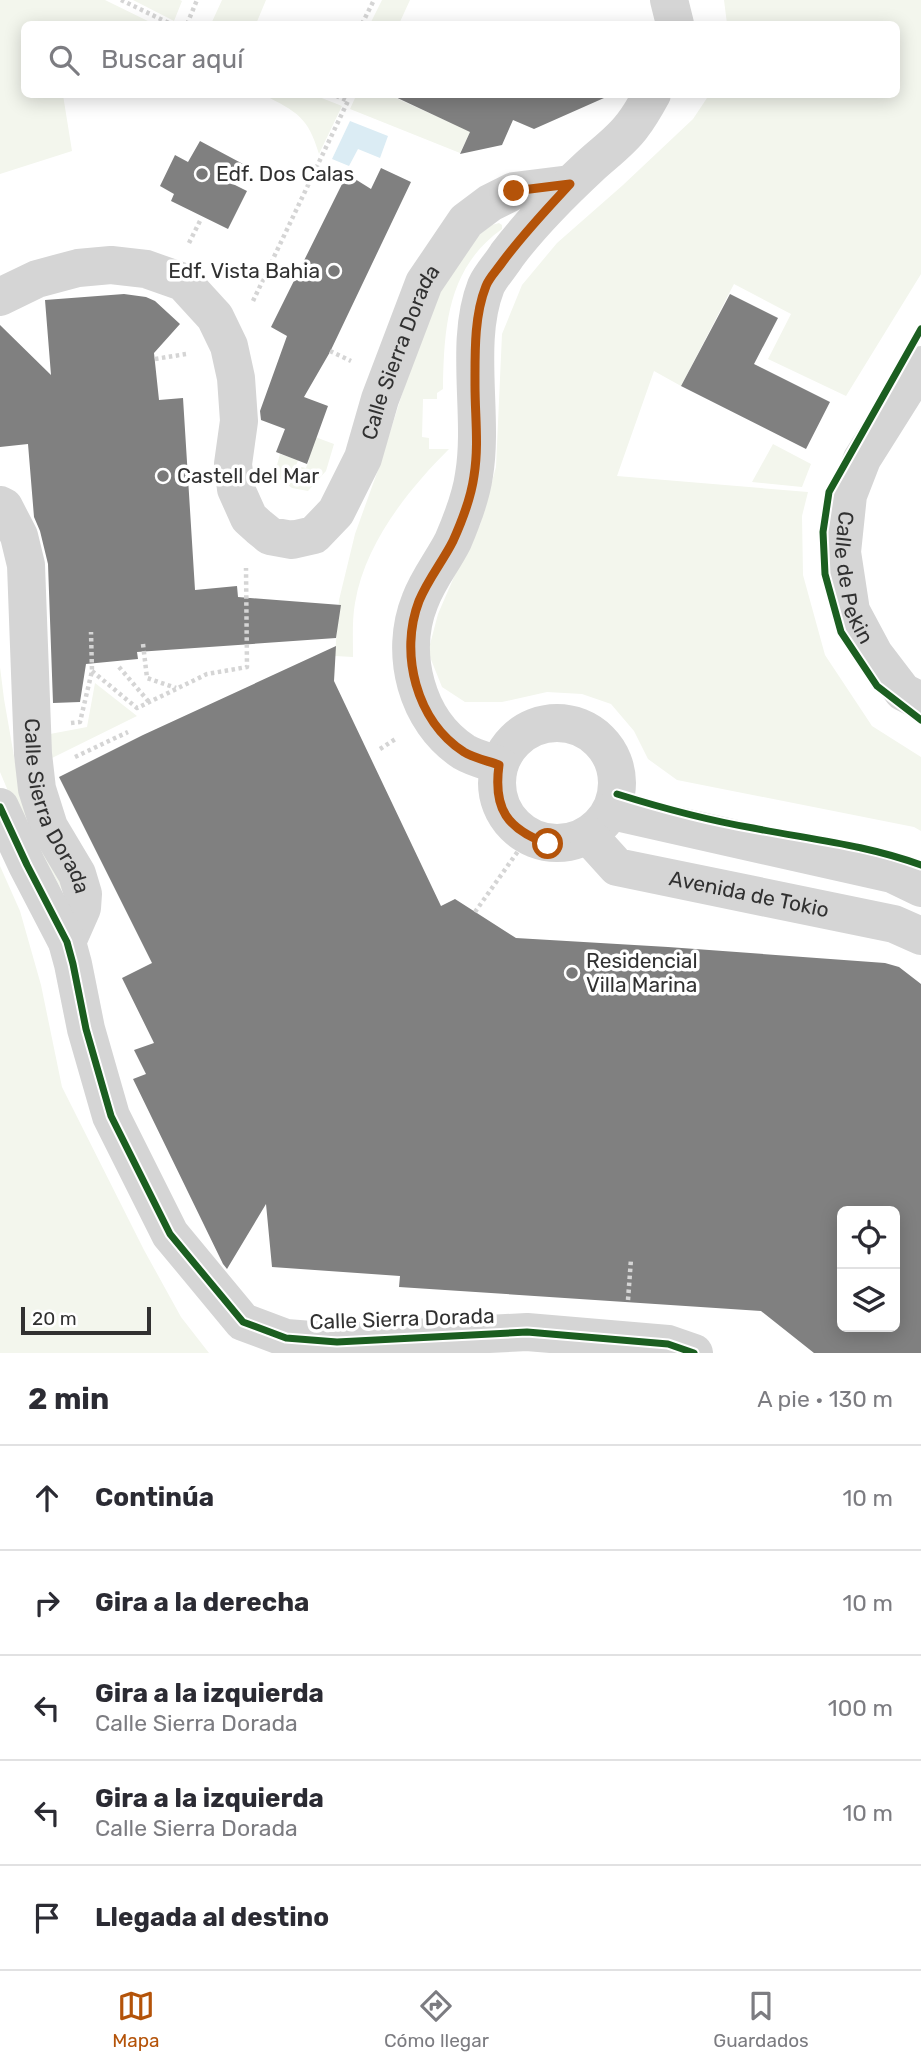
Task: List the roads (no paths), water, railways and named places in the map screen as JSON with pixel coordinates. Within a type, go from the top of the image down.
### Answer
[{"type":"street","points":[[669,0],[674,21]]},
{"type":"street","points":[[499,765],[466,753],[446,738],[429,715],[417,692],[412,665],[412,634],[419,602],[453,541],[467,505],[474,476],[478,439],[475,386],[478,318],[487,284],[519,239],[570,184],[632,127],[650,98]]},
{"type":"street","name":"Calle Sierra Dorada","points":[[0,298],[37,279],[78,268],[111,265],[146,269],[183,282],[215,317],[229,346],[236,378],[239,421],[233,464],[236,489],[249,518],[270,536],[292,540],[314,535],[336,512],[363,458],[380,399],[424,283],[466,221],[489,203],[514,191],[570,184]]},
{"type":"street","name":"Calle de Pekin","points":[[921,365],[862,459],[848,495],[842,552],[851,611],[874,654],[903,692],[921,701]]},
{"type":"street","name":"Calle Sierra Dorada","points":[[0,505],[4,507],[19,536],[26,565],[32,730],[37,789],[49,827],[77,874],[83,894],[82,908],[67,942],[86,1029],[111,1116],[170,1234],[243,1322],[286,1338],[337,1342],[527,1332],[668,1344],[694,1353]]},
{"type":"street","points":[[549,723],[572,724],[593,734],[608,750],[617,772],[617,794],[600,823],[569,843],[548,844],[528,836],[512,824],[500,806],[496,786],[499,765],[509,744],[527,730],[549,723]]},
{"type":"street","points":[[0,807],[67,942]]},
{"type":"street","points":[[600,823],[892,874],[921,888]]},
{"type":"street","name":"Avenida de Tokio","points":[[600,823],[618,867],[894,924],[921,936]]},
{"type":"place","name":"Edf. Dos Calas","points":[[202,174]]},
{"type":"place","name":"Edf. Vista Bahia","points":[[334,271]]},
{"type":"place","name":"Castell del Mar","points":[[163,476]]},
{"type":"place","name":"Residencial Villa Marina","points":[[572,973]]}]
